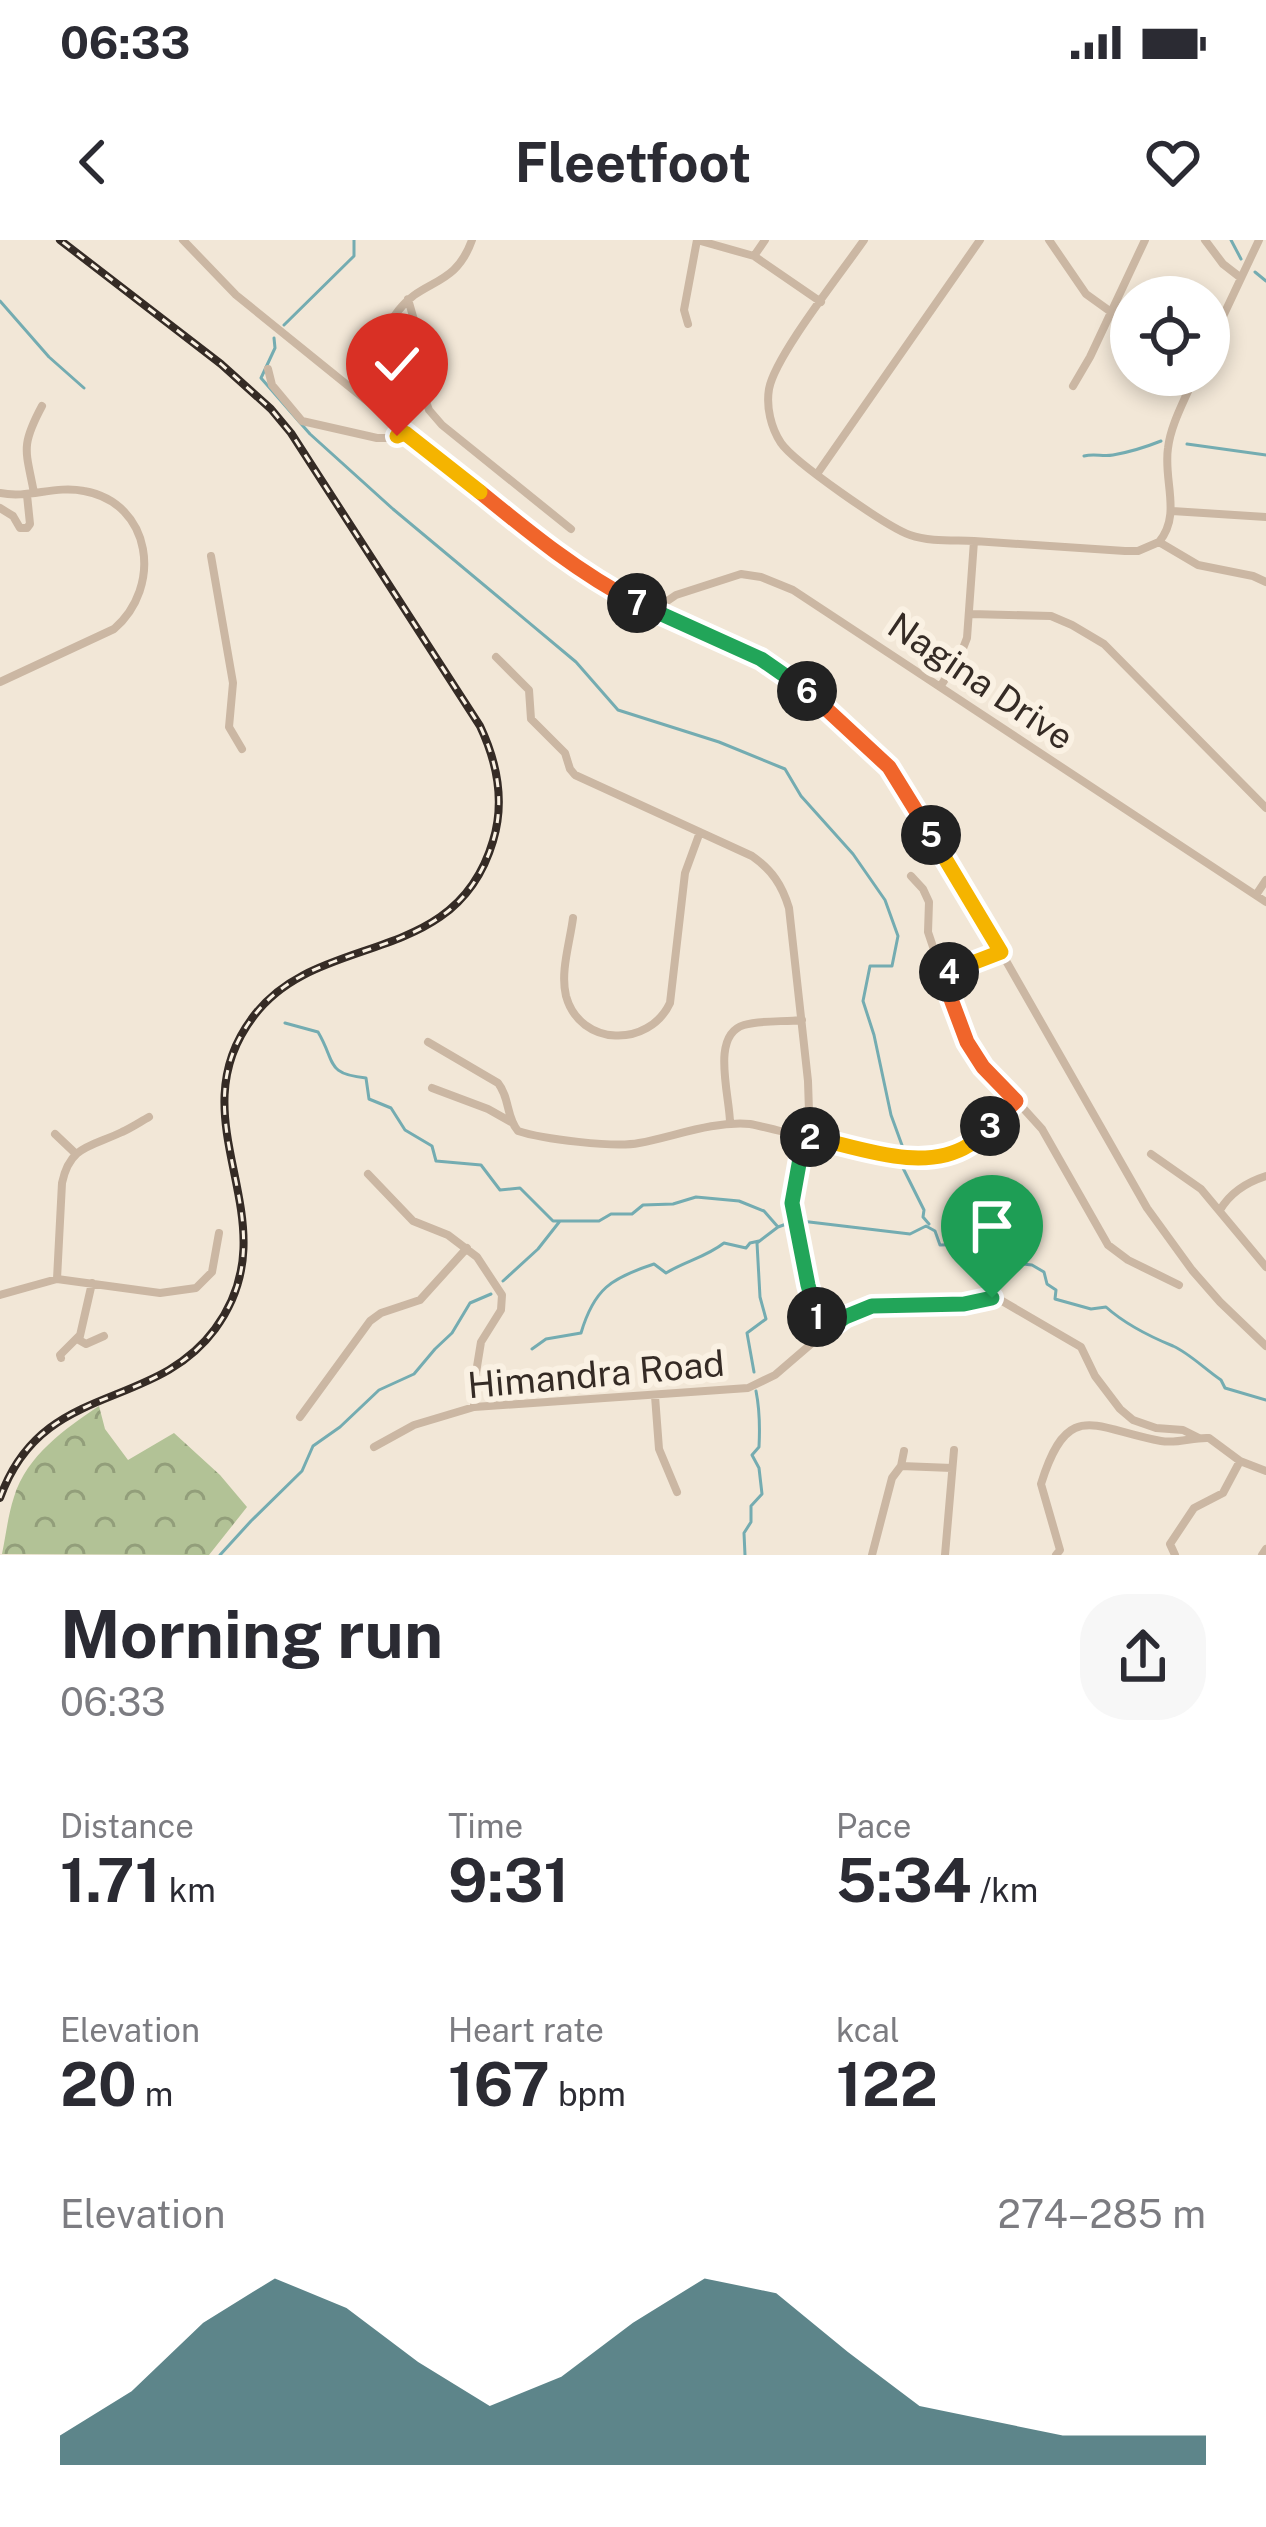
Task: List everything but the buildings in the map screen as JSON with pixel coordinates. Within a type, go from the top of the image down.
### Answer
[{"type":"street","points":[[183,240],[236,295],[555,553],[652,611],[731,644],[784,673],[872,750],[900,783],[1148,1208],[1192,1270],[1264,1340]]},
{"type":"street","points":[[358,394],[375,383],[391,321],[408,299],[452,273],[472,240]]},
{"type":"street","points":[[688,324],[684,310],[697,240],[754,256],[821,302]]},
{"type":"street","points":[[754,256],[765,240]]},
{"type":"street","points":[[864,240],[775,374],[769,400],[771,420],[780,442],[817,474],[910,535],[1125,551],[1159,542],[1172,511],[1168,447],[1186,396]]},
{"type":"street","points":[[817,474],[980,240]]},
{"type":"street","points":[[1049,240],[1086,294],[1110,311]]},
{"type":"street","points":[[1128,276],[1145,240]]},
{"type":"street","points":[[1204,240],[1222,264],[1241,278]]},
{"type":"street","points":[[1230,301],[1259,240]]},
{"type":"street","points":[[408,299],[429,410],[572,529]]},
{"type":"street","points":[[1073,386],[1110,314]]},
{"type":"street","points":[[268,369],[272,385],[302,421],[376,438],[405,433]]},
{"type":"street","points":[[0,508],[20,528],[30,524],[26,437],[41,406]]},
{"type":"street","points":[[0,493],[84,491],[117,506],[140,539],[145,557],[143,582],[133,608],[114,628],[0,682]]},
{"type":"street","points":[[1172,511],[1266,517]]},
{"type":"street","points":[[940,687],[965,646],[974,541]]},
{"type":"street","points":[[1159,542],[1198,565],[1266,582]]},
{"type":"street","points":[[211,556],[233,683],[229,727],[242,749]]},
{"type":"street","name":"Nagina Drive","points":[[652,611],[676,595],[728,577],[749,574],[793,590],[1266,902]]},
{"type":"street","points":[[971,614],[1051,616],[1104,644],[1266,808]]},
{"type":"street","points":[[496,657],[527,687],[531,718],[565,753],[571,772],[752,856],[778,880],[790,908],[808,1081],[809,1112],[792,1203],[811,1300],[825,1332]]},
{"type":"street","points":[[573,918],[565,982],[567,999],[577,1016],[610,1036],[637,1034],[652,1026],[670,1003],[685,873],[700,832]]},
{"type":"street","points":[[911,876],[929,902],[928,932],[942,975],[967,1042],[983,1067],[1042,1129],[1108,1245],[1179,1285]]},
{"type":"street","points":[[1256,895],[1266,880]]},
{"type":"street","points":[[942,975],[1001,952]]},
{"type":"street","points":[[730,1123],[724,1060],[729,1036],[742,1025],[802,1020]]},
{"type":"street","points":[[428,1042],[498,1083],[508,1099],[512,1123]]},
{"type":"street","points":[[432,1088],[488,1109],[523,1134],[628,1144],[730,1123],[903,1156],[944,1156],[968,1146],[1016,1101]]},
{"type":"street","points":[[57,1279],[66,1169],[75,1154],[149,1117]]},
{"type":"street","points":[[55,1134],[75,1154]]},
{"type":"street","points":[[1151,1154],[1201,1189],[1262,1256],[1266,1267]]},
{"type":"street","points":[[368,1174],[409,1217],[467,1248],[503,1300],[481,1342],[474,1407]]},
{"type":"street","points":[[1220,1210],[1245,1184],[1266,1176]]},
{"type":"street","points":[[0,1295],[57,1279],[160,1293],[196,1288],[212,1272],[219,1233]]},
{"type":"street","points":[[300,1417],[370,1321],[420,1300],[467,1248]]},
{"type":"street","points":[[92,1283],[79,1340],[83,1344],[104,1336]]},
{"type":"street","name":"Himandra Road","points":[[374,1447],[414,1425],[474,1407],[748,1388],[775,1375],[860,1309],[992,1298],[1008,1302],[1081,1347],[1095,1376],[1126,1415],[1148,1426],[1183,1430],[1198,1438]]},
{"type":"street","points":[[61,1358],[64,1348],[80,1335]]},
{"type":"street","points":[[655,1396],[659,1449],[677,1492]]},
{"type":"street","points":[[1056,1555],[1059,1539],[1041,1484],[1060,1441],[1078,1425],[1100,1425],[1173,1442],[1214,1440],[1240,1461],[1266,1471]]},
{"type":"street","points":[[945,1555],[954,1450]]},
{"type":"street","points":[[872,1555],[904,1451]]},
{"type":"street","points":[[1175,1555],[1170,1544],[1190,1514],[1223,1493],[1240,1461]]},
{"type":"street","points":[[901,1466],[952,1468]]},
{"type":"green space","points":[[99,1406],[105,1429],[128,1460],[174,1433],[247,1507],[209,1555],[2,1554],[12,1504],[28,1468],[61,1434]]},
{"type":"waterway","points":[[284,325],[354,256],[354,240]]},
{"type":"waterway","points":[[1231,240],[1241,259]]},
{"type":"waterway","points":[[1255,272],[1266,281]]},
{"type":"waterway","points":[[0,301],[49,357],[84,388]]},
{"type":"waterway","points":[[274,338],[275,348],[261,378],[310,434],[576,662],[618,710],[785,769],[801,796],[853,854],[885,900],[898,936],[892,966],[870,966],[863,1001],[903,1148]]},
{"type":"waterway","points":[[1084,456],[1119,454],[1161,441]]},
{"type":"waterway","points":[[1187,444],[1266,455]]},
{"type":"waterway","points":[[285,1023],[318,1032],[333,1065],[366,1078],[369,1099],[391,1108],[405,1130],[432,1146],[436,1161],[481,1165],[500,1190],[520,1188],[553,1221],[560,1221]]},
{"type":"waterway","points":[[905,1164],[929,1224]]},
{"type":"waterway","points":[[503,1281],[560,1221],[599,1221],[611,1214],[632,1214],[643,1205],[696,1197],[739,1201],[764,1211],[778,1227],[789,1223]]},
{"type":"waterway","points":[[801,1221],[910,1234],[926,1226],[935,1231],[940,1245],[972,1244],[997,1261],[1032,1265],[1044,1272],[1047,1284],[1056,1290],[1055,1299],[1091,1309],[1106,1307],[1138,1330],[1185,1353],[1225,1388],[1266,1400]]},
{"type":"waterway","points":[[754,1372],[747,1333],[766,1319],[757,1243],[778,1227]]},
{"type":"waterway","points":[[532,1349],[546,1339],[581,1333],[598,1296],[626,1274],[654,1264],[666,1273],[724,1243],[746,1248],[759,1241]]},
{"type":"waterway","points":[[220,1555],[302,1471],[313,1446],[379,1390],[414,1374],[452,1333],[470,1303],[491,1294]]},
{"type":"waterway","points":[[745,1555],[744,1533],[751,1522],[751,1506],[762,1494],[752,1455],[759,1447],[756,1391]]},
{"type":"railway","points":[[0,1498],[19,1460],[43,1434],[70,1415],[161,1374],[190,1356],[215,1329],[236,1289],[243,1249],[227,1134],[225,1095],[232,1056],[253,1017],[280,989],[418,930],[449,911],[474,882],[493,841],[499,797],[495,768],[480,726],[291,433],[221,364],[60,240]]},
{"type":"route","points":[[397,436],[405,433],[555,553],[612,590],[784,673],[889,767],[1001,952],[942,975],[967,1042],[983,1067],[1016,1101],[968,1146],[944,1156],[916,1158],[804,1136],[793,1186],[795,1222],[811,1300],[825,1332],[872,1306],[964,1304],[992,1298]]}]
